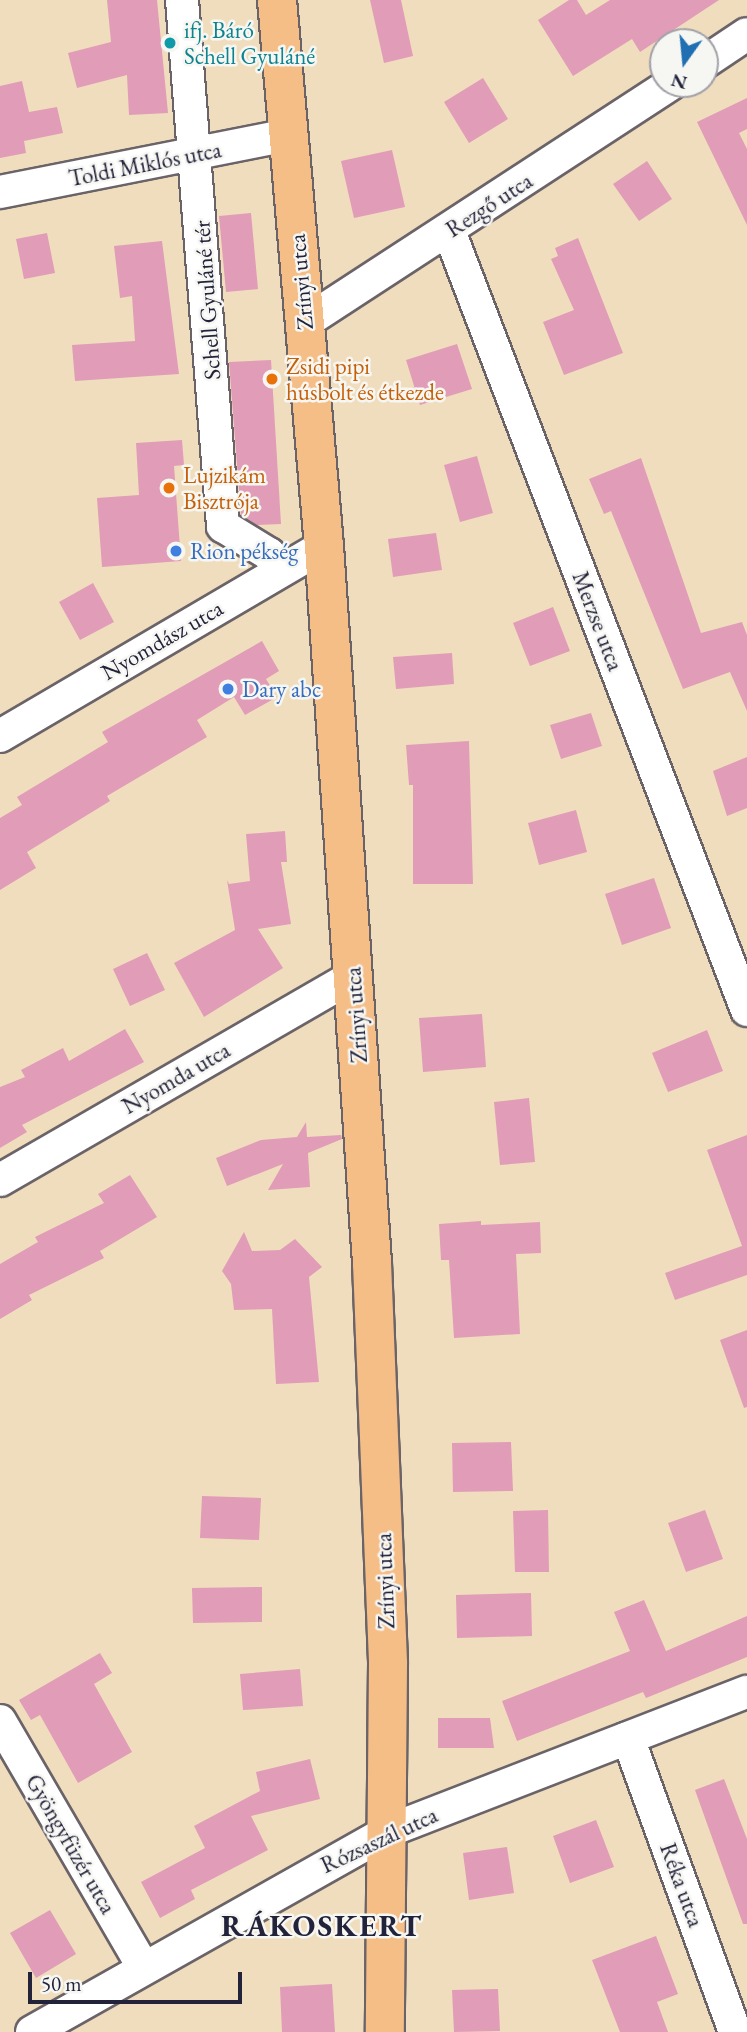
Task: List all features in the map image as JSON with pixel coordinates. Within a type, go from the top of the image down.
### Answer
[{"type":"main road","name":"Zrínyi utca","points":[[277,0],[324,546],[353,976],[381,1470],[388,1831],[384,2032]]},
{"type":"street","name":"Schell Gyuláné tér","points":[[182,0],[223,526],[269,554],[280,571]]},
{"type":"street","points":[[719,53],[747,34]]},
{"type":"street","name":"Rezgő utca","points":[[304,323],[650,98]]},
{"type":"street","name":"Toldi Miklós utca","points":[[0,192],[289,135]]},
{"type":"street","name":"Merzse utca","points":[[449,231],[747,1010]]},
{"type":"street","name":"Nyomdász utca","points":[[0,736],[324,546]]},
{"type":"street","name":"Nyomda utca","points":[[0,1180],[353,976]]},
{"type":"street","name":"Rózsaszál utca","points":[[32,2032],[388,1831],[747,1692]]},
{"type":"street","name":"Gyöngyfüzér utca","points":[[0,1721],[143,1968]]},
{"type":"street","name":"Réka utca","points":[[628,1738],[735,2032]]},
{"type":"building","points":[[107,0],[157,0],[168,113],[129,115],[127,75],[77,88],[68,53],[111,42]]},
{"type":"building","points":[[370,0],[401,0],[413,56],[384,63]]},
{"type":"building","points":[[569,0],[577,0],[586,15],[610,0],[719,0],[676,28],[649,28],[649,46],[640,52],[632,39],[573,76],[538,20]]},
{"type":"building","points":[[483,78],[508,119],[469,143],[444,102]]},
{"type":"building","points":[[22,81],[29,112],[57,107],[63,133],[24,141],[26,153],[0,158],[0,86]]},
{"type":"building","points":[[747,98],[747,129],[739,133],[747,149],[747,225],[697,122]]},
{"type":"building","points":[[392,150],[405,207],[354,218],[341,161]]},
{"type":"building","points":[[647,161],[672,199],[639,221],[613,184]]},
{"type":"building","points":[[251,213],[258,289],[226,292],[219,216]]},
{"type":"building","points":[[47,233],[55,273],[24,279],[16,239]]},
{"type":"building","points":[[578,238],[623,353],[564,375],[543,322],[574,310],[551,259],[558,256],[555,248]]},
{"type":"building","points":[[162,241],[179,374],[75,381],[72,345],[135,341],[132,296],[120,298],[114,246]]},
{"type":"building","points":[[457,344],[472,389],[420,405],[406,360]]},
{"type":"building","points":[[271,360],[281,524],[257,525],[241,515],[229,362]]},
{"type":"building","points":[[182,440],[184,465],[174,466],[181,561],[102,567],[97,498],[139,495],[136,443]]},
{"type":"building","points":[[477,456],[493,513],[460,522],[444,465]]},
{"type":"building","points":[[641,458],[701,633],[742,622],[747,635],[747,711],[730,672],[683,689],[611,511],[604,514],[589,479]]},
{"type":"building","points":[[436,533],[442,570],[393,577],[388,539]]},
{"type":"building","points":[[93,583],[114,622],[80,640],[59,602]]},
{"type":"building","points":[[553,607],[570,651],[530,666],[513,623]]},
{"type":"building","points":[[262,641],[279,671],[266,679],[277,697],[245,715],[234,697],[197,720],[207,737],[107,796],[110,801],[27,852],[36,868],[0,890],[0,818],[22,805],[17,797],[108,742],[102,732]]},
{"type":"building","points":[[452,653],[454,684],[396,689],[393,657]]},
{"type":"building","points":[[591,713],[602,746],[561,759],[550,725]]},
{"type":"building","points":[[469,741],[473,884],[413,884],[413,785],[409,785],[406,745]]},
{"type":"building","points":[[747,757],[747,808],[727,816],[713,771]]},
{"type":"building","points":[[576,810],[587,852],[539,865],[528,823]]},
{"type":"building","points":[[285,831],[287,862],[281,862],[291,924],[258,929],[283,968],[204,1017],[174,963],[235,930],[227,880],[229,884],[250,881],[246,834]]},
{"type":"building","points":[[654,878],[671,928],[622,945],[605,894]]},
{"type":"building","points":[[147,953],[165,990],[130,1006],[113,969]]},
{"type":"building","points":[[482,1014],[486,1067],[423,1072],[419,1018]]},
{"type":"building","points":[[125,1029],[144,1062],[22,1125],[27,1132],[0,1148],[0,1087],[25,1077],[21,1070],[63,1048],[69,1061]]},
{"type":"building","points":[[707,1030],[723,1071],[668,1092],[652,1053]]},
{"type":"building","points":[[529,1098],[535,1162],[500,1165],[494,1102]]},
{"type":"building","points":[[306,1122],[307,1137],[341,1135],[342,1139],[308,1153],[310,1187],[268,1190],[283,1164],[227,1186],[216,1158],[261,1140],[297,1137]]},
{"type":"building","points":[[747,1135],[747,1275],[675,1300],[665,1273],[742,1246],[707,1150]]},
{"type":"building","points":[[130,1175],[157,1217],[100,1251],[104,1258],[29,1295],[32,1300],[0,1319],[0,1264],[38,1242],[35,1237],[104,1203],[98,1194]]},
{"type":"building","points":[[481,1221],[481,1225],[540,1222],[541,1253],[516,1254],[520,1334],[454,1338],[449,1260],[441,1260],[439,1224]]},
{"type":"building","points":[[244,1232],[252,1251],[280,1250],[295,1239],[322,1267],[309,1277],[319,1382],[276,1384],[272,1309],[234,1310],[231,1284],[222,1271]]},
{"type":"building","points":[[747,1330],[747,1407],[744,1408],[720,1340]]},
{"type":"building","points":[[511,1442],[513,1491],[453,1492],[452,1443]]},
{"type":"building","points":[[202,1496],[261,1498],[259,1540],[200,1538]]},
{"type":"building","points":[[548,1510],[549,1572],[515,1572],[513,1511]]},
{"type":"building","points":[[705,1510],[723,1559],[686,1572],[668,1523]]},
{"type":"building","points":[[262,1587],[262,1622],[193,1623],[192,1588]]},
{"type":"building","points":[[531,1593],[532,1636],[457,1638],[456,1595]]},
{"type":"building","points":[[644,1600],[666,1651],[747,1616],[747,1657],[646,1698],[643,1692],[517,1741],[502,1701],[630,1651],[614,1612]]},
{"type":"building","points":[[100,1653],[112,1673],[94,1684],[132,1752],[78,1783],[40,1715],[31,1720],[19,1700]]},
{"type":"building","points":[[300,1669],[303,1706],[243,1710],[240,1674]]},
{"type":"building","points":[[438,1718],[490,1718],[494,1748],[438,1748]]},
{"type":"building","points":[[310,1759],[320,1799],[251,1816],[268,1850],[191,1890],[195,1899],[160,1918],[141,1882],[205,1848],[194,1826],[260,1791],[256,1772]]},
{"type":"building","points":[[724,1779],[747,1839],[747,1924],[743,1924],[695,1790]]},
{"type":"building","points":[[596,1820],[614,1867],[570,1883],[553,1836]]},
{"type":"building","points":[[507,1847],[514,1893],[469,1900],[463,1853]]},
{"type":"building","points":[[50,1910],[76,1954],[36,1978],[10,1933]]},
{"type":"building","points":[[656,1936],[678,1994],[657,2002],[668,2032],[620,2032],[592,1960]]},
{"type":"building","points":[[332,1984],[335,2032],[282,2032],[280,1987]]},
{"type":"building","points":[[498,1989],[500,2031],[454,2032],[452,1990]]},
{"type":"place","name":"ifj. Báró Schell Gyuláné","points":[[170,43]]},
{"type":"place","name":"Zsidi pipi húsbolt és étkezde","points":[[272,379]]},
{"type":"place","name":"Lujzikám Bisztrója","points":[[169,488]]},
{"type":"place","name":"Rion pékség","points":[[176,551]]},
{"type":"place","name":"Dary abc","points":[[228,689]]},
{"type":"district","name":"RÁKOSKERT","points":[[322,1926]]}]
